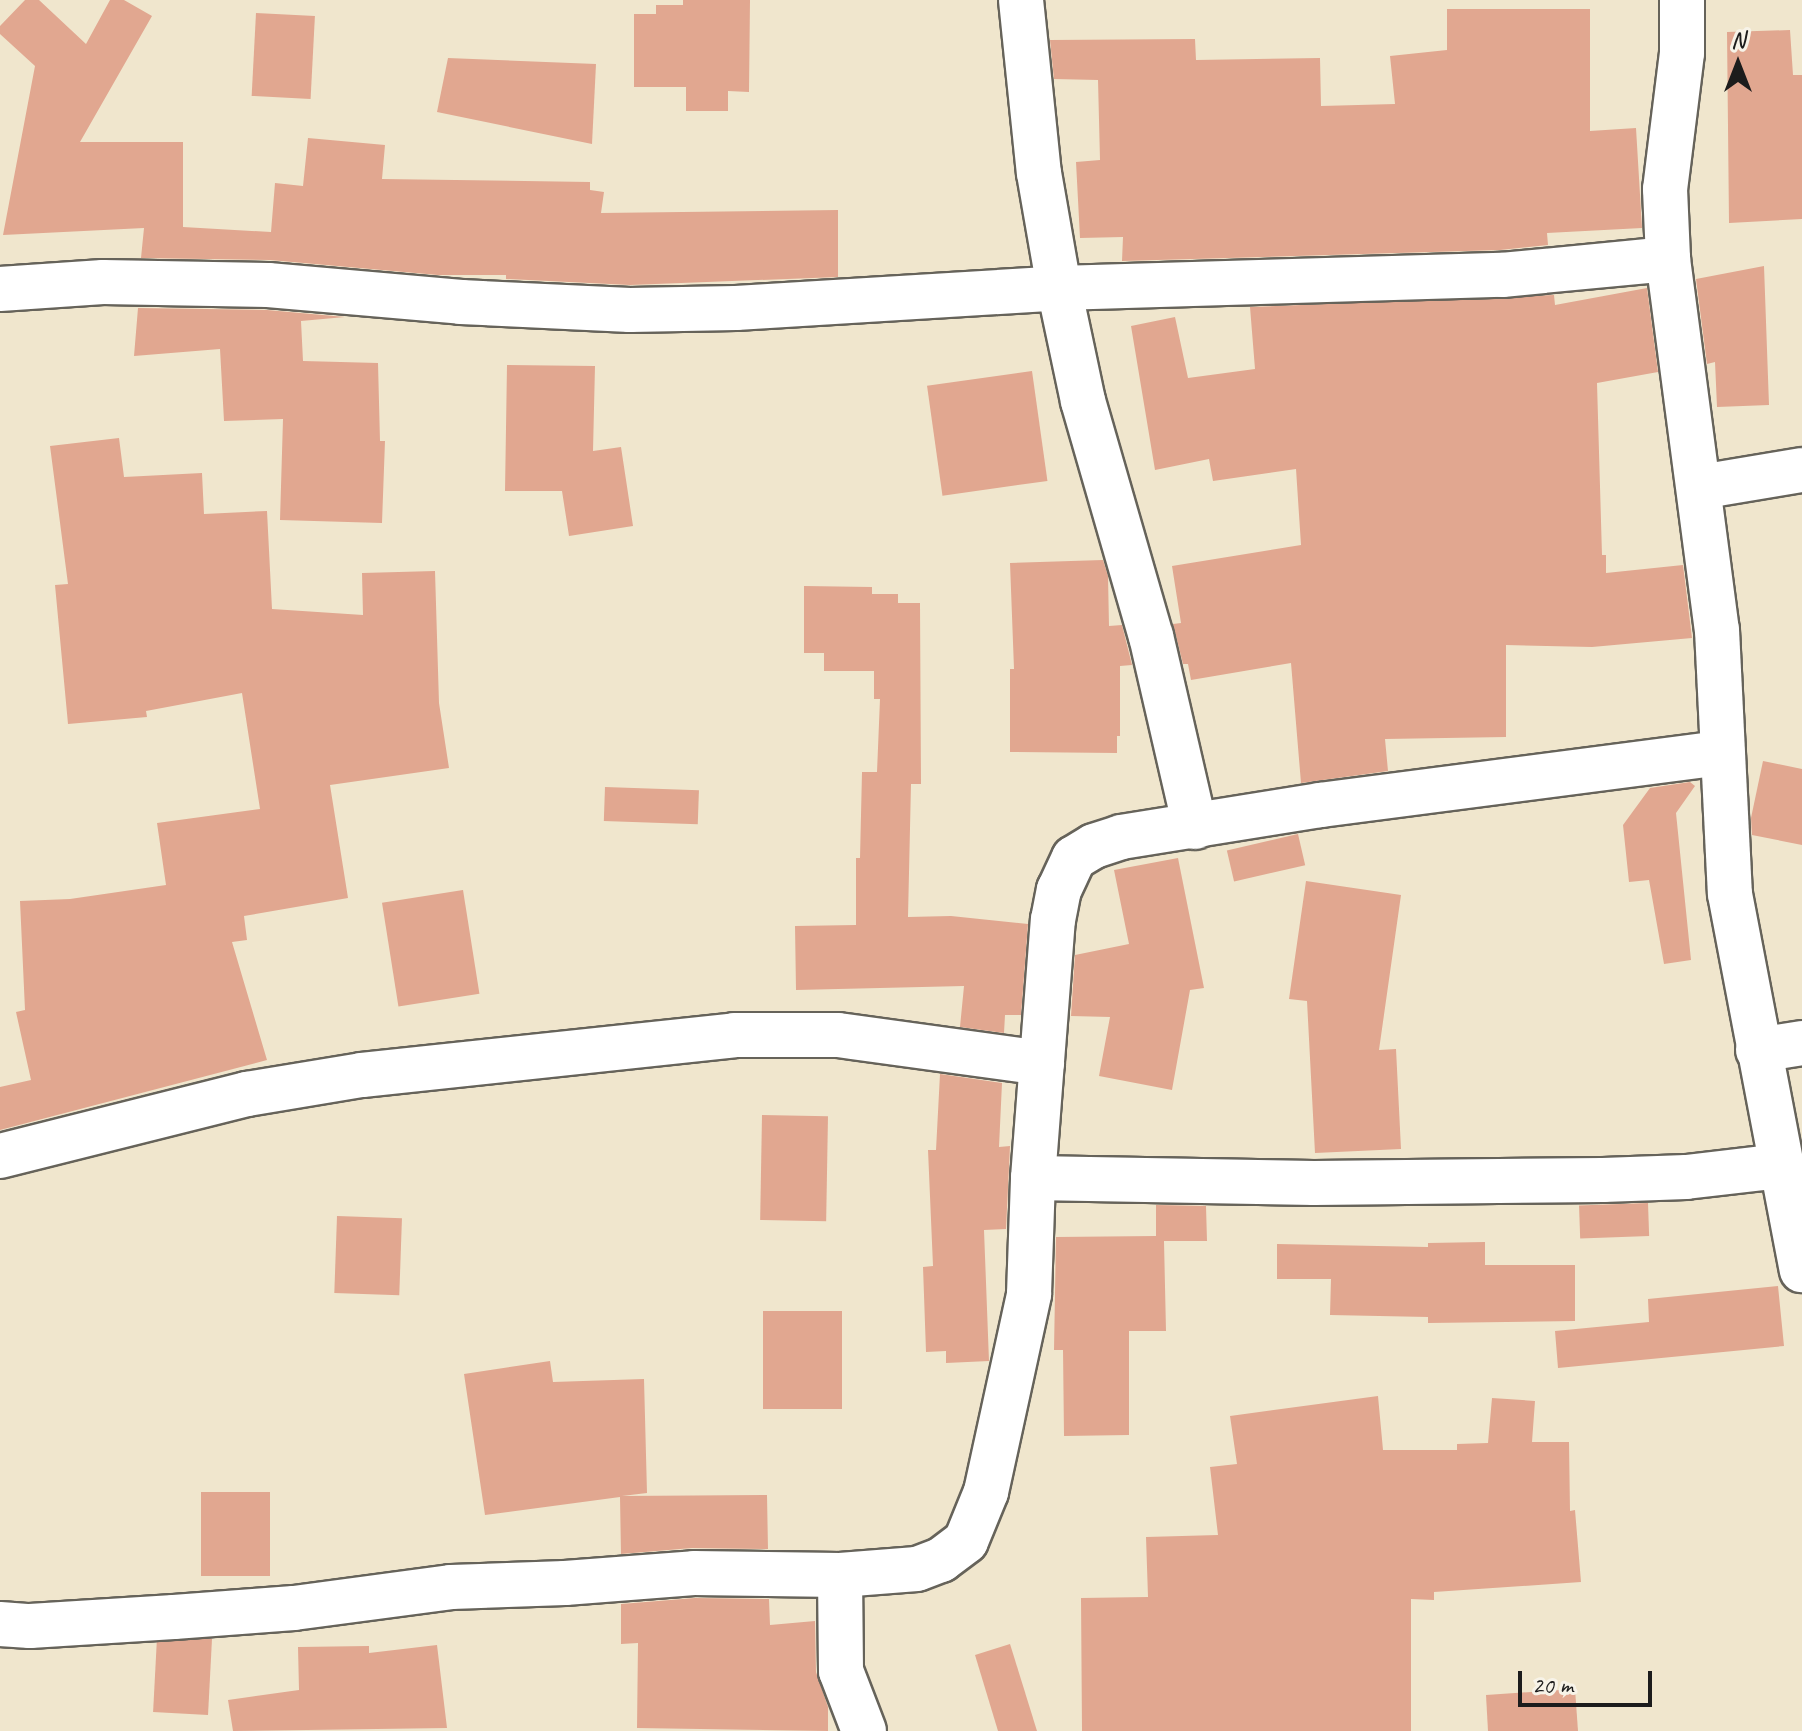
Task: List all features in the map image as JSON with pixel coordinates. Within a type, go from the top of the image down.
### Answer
[{"type":"street","points":[[1021,0],[1039,173],[1059,288],[1083,401],[1151,636],[1195,827]]},
{"type":"street","points":[[1682,0],[1682,53],[1665,189],[1674,325],[1700,487],[1717,630],[1730,894],[1802,1270]]},
{"type":"street","points":[[0,289],[103,282],[268,285],[475,303],[630,310],[751,307],[1059,288],[1502,275],[1668,259]]},
{"type":"street","points":[[1700,487],[1802,470]]},
{"type":"street","points":[[0,1624],[30,1626],[294,1608],[451,1587],[565,1583],[694,1573],[840,1575],[917,1569],[941,1560],[966,1541],[986,1492],[1029,1294],[1033,1178],[1053,920],[1059,890],[1074,858],[1094,846],[1121,837],[1320,805],[1723,753]]},
{"type":"street","points":[[0,1156],[247,1094],[362,1075],[734,1035],[838,1035],[1042,1063]]},
{"type":"street","points":[[1758,1050],[1802,1043]]},
{"type":"street","points":[[1033,1178],[1314,1183],[1603,1180],[1686,1177],[1781,1166]]},
{"type":"street","points":[[840,1575],[841,1671],[864,1731]]},
{"type":"building","points":[[25,0],[39,0],[86,44],[110,0],[124,0],[152,16],[80,142],[183,142],[183,227],[271,232],[275,183],[303,186],[308,138],[385,145],[382,179],[590,182],[590,190],[604,192],[601,213],[838,210],[838,277],[630,285],[506,279],[506,275],[438,275],[270,260],[141,258],[144,228],[3,235],[35,66],[0,34],[0,26]]},
{"type":"building","points":[[683,0],[750,0],[749,92],[728,91],[728,111],[686,111],[686,87],[634,87],[634,14],[656,14],[656,5],[683,5]]},
{"type":"building","points":[[1447,9],[1590,9],[1590,131],[1636,128],[1642,228],[1547,233],[1548,245],[1500,250],[1122,261],[1123,237],[1080,238],[1076,162],[1100,160],[1098,80],[1054,79],[1050,40],[1195,39],[1196,60],[1320,58],[1321,106],[1395,104],[1390,56],[1447,50]]},
{"type":"building","points":[[256,13],[315,16],[311,99],[252,96]]},
{"type":"building","points":[[1790,30],[1793,75],[1802,75],[1802,219],[1729,223],[1727,32]]},
{"type":"building","points":[[448,58],[596,64],[592,144],[437,112]]},
{"type":"building","points":[[1764,266],[1769,405],[1717,407],[1715,362],[1707,364],[1696,279]]},
{"type":"building","points":[[1647,288],[1658,372],[1597,383],[1602,555],[1606,555],[1606,573],[1683,565],[1692,638],[1592,647],[1506,645],[1506,737],[1385,739],[1388,771],[1301,783],[1291,663],[1191,680],[1188,664],[1183,664],[1173,624],[1181,623],[1172,566],[1301,545],[1296,469],[1213,481],[1209,459],[1155,470],[1131,326],[1175,317],[1188,378],[1255,369],[1250,307],[1554,295],[1555,305]]},
{"type":"building","points":[[138,308],[267,310],[345,317],[301,321],[303,361],[378,363],[380,441],[385,441],[382,523],[280,520],[283,419],[224,421],[220,349],[134,356]]},
{"type":"building","points":[[507,365],[595,366],[593,451],[621,447],[633,526],[569,536],[562,491],[505,491]]},
{"type":"building","points":[[1032,371],[1047,481],[942,496],[927,386]]},
{"type":"building","points":[[119,438],[124,477],[202,473],[204,514],[267,511],[272,609],[363,615],[362,573],[435,571],[439,703],[449,768],[330,785],[348,898],[244,916],[247,940],[232,942],[267,1060],[0,1130],[0,1087],[31,1080],[16,1012],[25,1010],[20,901],[70,899],[166,885],[157,823],[260,809],[242,693],[146,711],[147,717],[68,724],[55,585],[68,584],[50,446]]},
{"type":"building","points":[[1103,560],[1108,576],[1109,626],[1122,625],[1132,665],[1120,666],[1120,736],[1117,736],[1117,753],[1010,752],[1010,669],[1014,669],[1010,563]]},
{"type":"building","points":[[804,586],[872,587],[872,594],[898,594],[898,603],[920,603],[921,784],[911,784],[908,917],[951,916],[1028,924],[1021,1015],[1005,1015],[1004,1033],[960,1027],[964,986],[796,990],[795,926],[856,925],[856,858],[860,858],[862,772],[877,772],[880,699],[874,699],[874,671],[824,671],[824,653],[804,653]]},
{"type":"building","points":[[1763,761],[1802,769],[1802,845],[1752,835],[1751,818]]},
{"type":"building","points":[[1690,782],[1695,786],[1676,813],[1691,960],[1664,964],[1649,880],[1629,882],[1623,825],[1650,788]]},
{"type":"building","points":[[605,787],[699,790],[698,824],[604,821]]},
{"type":"building","points":[[1298,834],[1305,865],[1234,882],[1227,850]]},
{"type":"building","points":[[1178,858],[1204,988],[1190,990],[1172,1090],[1099,1076],[1110,1017],[1071,1016],[1075,955],[1129,944],[1114,870]]},
{"type":"building","points":[[1306,881],[1401,895],[1379,1050],[1396,1049],[1401,1149],[1315,1153],[1307,1001],[1289,999]]},
{"type":"building","points":[[463,890],[479,994],[398,1007],[382,903]]},
{"type":"building","points":[[940,1074],[1002,1083],[999,1147],[1010,1146],[1006,1229],[984,1230],[989,1361],[946,1363],[946,1351],[926,1352],[923,1267],[933,1266],[928,1150],[936,1150]]},
{"type":"building","points":[[762,1115],[828,1116],[826,1221],[760,1220]]},
{"type":"building","points":[[1648,1203],[1649,1236],[1580,1238],[1579,1205]]},
{"type":"building","points":[[1156,1205],[1206,1206],[1207,1241],[1164,1241],[1166,1331],[1129,1331],[1129,1435],[1064,1436],[1063,1350],[1054,1350],[1056,1237],[1156,1236]]},
{"type":"building","points":[[337,1216],[402,1218],[399,1295],[334,1293]]},
{"type":"building","points":[[1485,1242],[1485,1265],[1575,1265],[1575,1321],[1428,1323],[1428,1317],[1330,1315],[1331,1279],[1277,1279],[1277,1244],[1428,1247],[1428,1243]]},
{"type":"building","points":[[1778,1286],[1784,1346],[1558,1368],[1555,1331],[1649,1322],[1648,1299]]},
{"type":"building","points":[[763,1311],[842,1311],[842,1409],[763,1409]]},
{"type":"building","points":[[550,1361],[553,1382],[644,1379],[647,1493],[622,1496],[767,1495],[768,1549],[692,1548],[621,1554],[620,1497],[485,1515],[464,1374]]},
{"type":"building","points":[[1378,1396],[1383,1450],[1457,1450],[1457,1444],[1488,1443],[1492,1398],[1535,1401],[1532,1442],[1569,1442],[1570,1511],[1575,1510],[1581,1582],[1434,1592],[1434,1600],[1411,1599],[1411,1731],[1082,1731],[1081,1598],[1148,1597],[1146,1537],[1218,1535],[1210,1467],[1237,1464],[1230,1416]]},
{"type":"building","points":[[201,1492],[270,1492],[270,1576],[201,1576]]},
{"type":"building","points":[[695,1598],[769,1599],[770,1625],[815,1621],[816,1672],[828,1707],[828,1731],[637,1728],[638,1643],[621,1644],[621,1604]]},
{"type":"building","points":[[157,1636],[212,1639],[208,1715],[153,1712]]},
{"type":"building","points":[[1010,1644],[1037,1731],[998,1731],[975,1655]]},
{"type":"building","points":[[437,1645],[447,1728],[233,1731],[228,1700],[299,1690],[298,1647],[369,1646],[369,1653]]},
{"type":"building","points":[[1575,1689],[1578,1731],[1488,1731],[1486,1695]]}]
